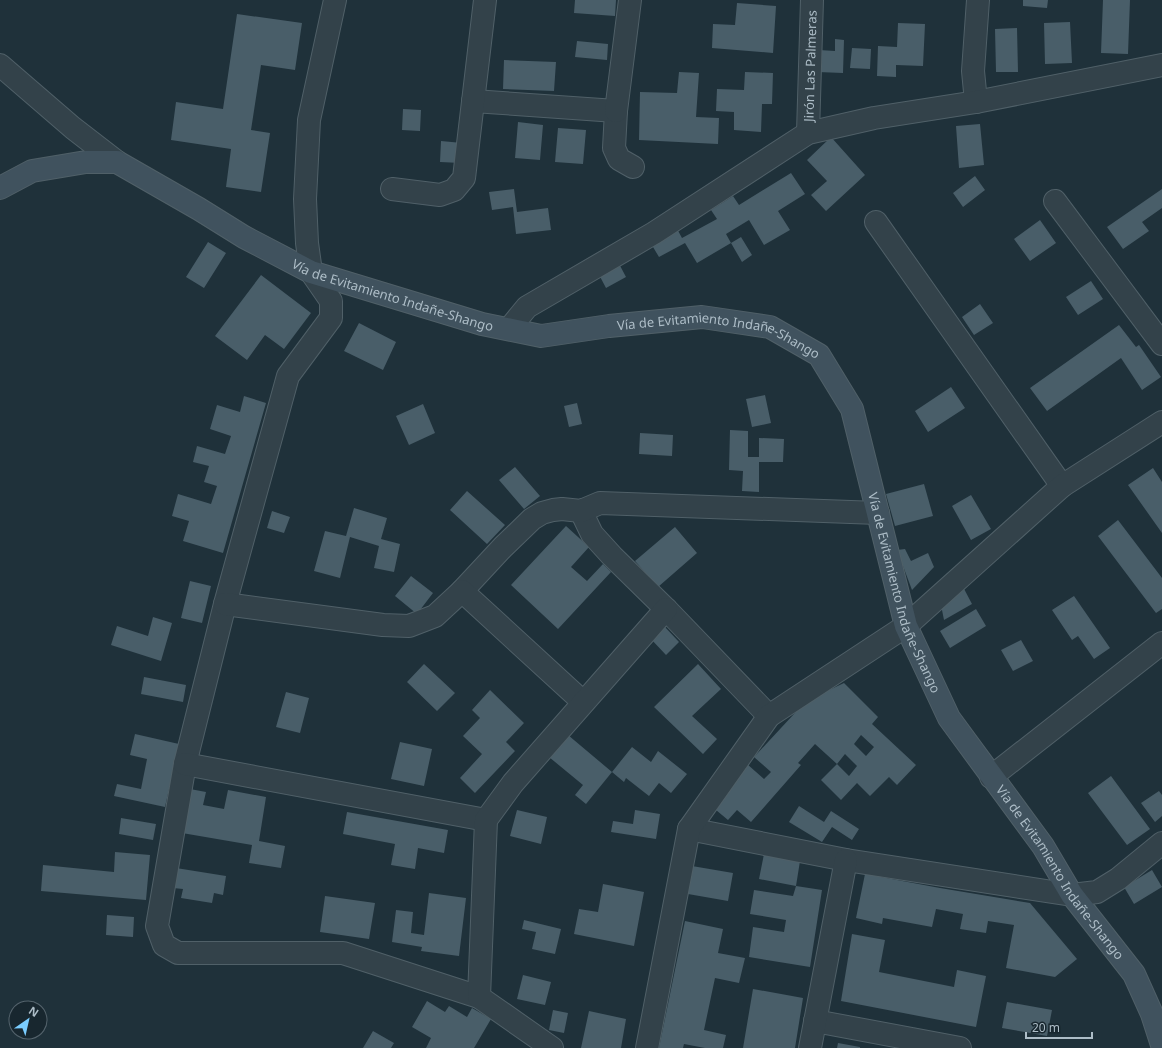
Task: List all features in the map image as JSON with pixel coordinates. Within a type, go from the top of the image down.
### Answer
[{"type":"main road","name":"Vía de Evitamiento Indañe-Shango","points":[[0,188],[32,171],[86,162],[117,162],[199,208],[244,237],[312,272],[482,324],[541,336],[609,326],[702,317],[770,327],[819,355],[852,409],[906,626],[949,718],[1043,846],[1072,895],[1134,974],[1152,1014],[1162,1045]]},
{"type":"street","points":[[335,0],[309,120],[305,199],[307,243],[312,272],[331,301],[331,318],[288,376],[184,764],[157,926],[164,945],[178,953],[343,953],[479,997],[552,1048]]},
{"type":"street","points":[[392,189],[440,195],[454,190],[464,178],[485,0]]},
{"type":"street","points":[[630,0],[616,111],[614,148],[619,159],[633,167]]},
{"type":"street","name":"Jirón Las Palmeras","points":[[808,133],[812,0]]},
{"type":"street","points":[[976,102],[973,71],[978,0]]},
{"type":"street","points":[[0,65],[73,128],[117,162]]},
{"type":"street","points":[[509,330],[527,307],[654,233],[808,133],[874,118],[976,102],[1162,65]]},
{"type":"street","points":[[472,101],[616,111]]},
{"type":"street","points":[[1055,200],[1162,344]]},
{"type":"street","points":[[876,222],[1062,486]]},
{"type":"street","points":[[647,1048],[689,829],[769,716],[906,626],[1062,486],[1162,422]]},
{"type":"street","points":[[226,604],[383,625],[410,626],[435,616],[462,591],[503,547],[532,519],[542,513],[553,510],[562,509],[581,511],[600,503],[878,513]]},
{"type":"street","points":[[581,511],[592,534],[597,540],[769,716]]},
{"type":"street","points":[[462,591],[583,702]]},
{"type":"street","points":[[479,997],[486,820],[513,783],[666,609]]},
{"type":"street","points":[[991,777],[1162,642]]},
{"type":"street","points":[[184,764],[486,820]]},
{"type":"street","points":[[689,829],[846,860],[1072,895],[1097,892],[1118,879],[1162,843]]},
{"type":"street","points":[[810,1048],[846,860]]},
{"type":"street","points":[[815,1021],[960,1048]]},
{"type":"building","points":[[575,0],[616,0],[615,16],[574,13]]},
{"type":"building","points":[[1023,0],[1048,0],[1047,8],[1023,6]]},
{"type":"building","points":[[1103,0],[1130,0],[1128,54],[1101,53]]},
{"type":"building","points":[[737,3],[776,6],[773,53],[712,48],[713,24],[735,25]]},
{"type":"building","points":[[237,14],[302,23],[295,70],[261,65],[251,130],[270,133],[261,192],[226,187],[231,149],[171,140],[176,102],[223,109]]},
{"type":"building","points":[[1070,22],[1072,63],[1045,64],[1044,23]]},
{"type":"building","points":[[898,23],[925,24],[923,66],[896,65],[896,77],[877,76],[878,46],[897,47]]},
{"type":"building","points":[[1017,28],[1018,72],[996,72],[995,29]]},
{"type":"building","points":[[835,39],[844,40],[843,73],[818,72],[819,50],[835,51]]},
{"type":"building","points":[[577,41],[608,44],[607,60],[575,57]]},
{"type":"building","points":[[852,48],[871,49],[870,69],[850,68]]},
{"type":"building","points":[[504,60],[556,62],[554,91],[503,89]]},
{"type":"building","points":[[679,72],[699,73],[696,117],[719,118],[718,144],[639,140],[640,92],[677,93]]},
{"type":"building","points":[[745,72],[773,73],[772,104],[762,104],[761,132],[734,130],[734,112],[716,111],[717,89],[744,90]]},
{"type":"building","points":[[403,109],[421,110],[420,131],[402,130]]},
{"type":"building","points":[[518,122],[543,125],[540,160],[515,158]]},
{"type":"building","points":[[980,124],[984,165],[959,168],[956,126]]},
{"type":"building","points":[[558,128],[586,130],[583,164],[555,162]]},
{"type":"building","points":[[831,137],[865,175],[826,211],[811,195],[827,181],[807,160]]},
{"type":"building","points":[[441,141],[462,143],[461,163],[440,162]]},
{"type":"building","points":[[791,173],[805,194],[778,211],[790,230],[764,245],[749,220],[726,234],[731,243],[697,263],[685,243],[659,257],[650,242],[676,227],[682,238],[717,219],[711,210],[733,196],[739,205]]},
{"type":"building","points":[[975,176],[985,190],[963,207],[953,193]]},
{"type":"building","points":[[514,189],[517,212],[548,208],[551,230],[516,234],[513,207],[492,210],[489,192]]},
{"type":"building","points":[[1162,189],[1162,208],[1142,222],[1149,231],[1123,249],[1107,227]]},
{"type":"building","points":[[1040,220],[1056,243],[1030,261],[1014,239]]},
{"type":"building","points":[[741,237],[752,255],[742,262],[731,243]]},
{"type":"building","points":[[208,242],[226,253],[204,288],[186,277]]},
{"type":"building","points":[[616,258],[626,277],[606,288],[596,269]]},
{"type":"building","points":[[261,275],[311,313],[284,349],[265,335],[247,360],[215,336]]},
{"type":"building","points":[[1091,281],[1103,299],[1078,315],[1066,297]]},
{"type":"building","points":[[980,304],[993,323],[974,335],[962,317]]},
{"type":"building","points":[[359,323],[396,342],[383,370],[344,351]]},
{"type":"building","points":[[1119,325],[1136,347],[1139,345],[1161,377],[1142,390],[1121,358],[1047,411],[1030,388]]},
{"type":"building","points":[[951,387],[965,408],[928,432],[915,411]]},
{"type":"building","points":[[765,395],[771,423],[752,427],[746,399]]},
{"type":"building","points":[[244,396],[266,403],[223,553],[183,541],[189,521],[172,516],[178,494],[211,504],[217,486],[204,482],[209,466],[193,462],[197,446],[225,454],[231,436],[210,429],[217,405],[240,412]]},
{"type":"building","points":[[577,403],[582,424],[569,427],[564,406]]},
{"type":"building","points":[[423,404],[435,433],[409,445],[396,416]]},
{"type":"building","points":[[730,430],[748,431],[748,457],[759,457],[759,438],[784,439],[783,462],[759,462],[759,492],[742,491],[743,471],[729,470]]},
{"type":"building","points":[[640,433],[673,435],[672,456],[639,454]]},
{"type":"building","points":[[515,467],[540,496],[524,509],[499,480]]},
{"type":"building","points":[[1153,468],[1162,482],[1162,533],[1128,485]]},
{"type":"building","points":[[924,484],[933,516],[895,526],[886,494]]},
{"type":"building","points":[[467,491],[505,525],[487,544],[450,510]]},
{"type":"building","points":[[971,495],[991,529],[971,540],[952,506]]},
{"type":"building","points":[[354,508],[387,518],[381,539],[400,544],[394,572],[374,568],[379,546],[350,537],[340,578],[314,571],[325,531],[346,536]]},
{"type":"building","points":[[272,511],[290,517],[284,533],[267,528]]},
{"type":"building","points":[[1118,520],[1162,578],[1162,609],[1156,613],[1098,536]]},
{"type":"building","points":[[566,526],[589,547],[571,567],[587,581],[603,564],[611,572],[558,629],[511,585]]},
{"type":"building","points":[[675,527],[697,553],[658,587],[635,561]]},
{"type":"building","points":[[905,549],[911,561],[928,553],[934,567],[912,590],[897,550]]},
{"type":"building","points":[[411,576],[433,593],[417,614],[395,596]]},
{"type":"building","points":[[190,581],[211,586],[202,623],[181,618]]},
{"type":"building","points":[[962,585],[972,604],[944,620],[941,605]]},
{"type":"building","points":[[1074,596],[1110,648],[1094,659],[1078,636],[1072,640],[1052,610]]},
{"type":"building","points":[[976,609],[986,626],[950,648],[940,631]]},
{"type":"building","points":[[153,617],[172,623],[161,661],[111,645],[117,626],[148,636]]},
{"type":"building","points":[[664,626],[679,642],[666,655],[650,638]]},
{"type":"building","points":[[1021,640],[1033,661],[1013,671],[1001,650]]},
{"type":"building","points":[[424,664],[455,693],[437,711],[407,682]]},
{"type":"building","points":[[698,664],[721,689],[692,716],[717,739],[703,754],[654,707]]},
{"type":"building","points":[[144,677],[186,685],[183,702],[141,694]]},
{"type":"building","points":[[844,683],[878,717],[872,724],[916,765],[897,785],[889,777],[870,796],[857,783],[841,800],[821,780],[837,764],[815,744],[798,763],[801,765],[751,822],[737,810],[728,820],[710,805],[747,764],[764,779],[771,772],[754,757],[806,701]],"holes":[[[861,735],[874,747],[866,756],[854,744]],[[845,754],[857,766],[849,776],[837,764]]]},
{"type":"building","points":[[490,690],[524,723],[506,742],[515,751],[475,793],[460,778],[482,754],[463,736],[480,718],[472,710]]},
{"type":"building","points":[[286,692],[309,698],[300,733],[276,727]]},
{"type":"building","points":[[135,734],[179,744],[165,807],[114,796],[117,784],[141,789],[147,759],[130,755]]},
{"type":"building","points":[[568,735],[612,772],[586,804],[575,795],[583,785],[549,757]]},
{"type":"building","points":[[400,742],[432,749],[424,786],[391,779]]},
{"type":"building","points":[[632,747],[651,762],[658,751],[687,774],[671,793],[659,783],[649,796],[626,778],[624,782],[612,772]]},
{"type":"building","points":[[1111,776],[1150,829],[1127,845],[1088,793]]},
{"type":"building","points":[[190,789],[206,792],[203,805],[224,809],[228,790],[266,797],[259,841],[285,846],[281,868],[249,863],[252,845],[182,833]]},
{"type":"building","points":[[1159,791],[1162,795],[1162,816],[1155,822],[1141,803]]},
{"type":"building","points":[[799,806],[824,822],[831,811],[859,829],[852,840],[832,827],[822,842],[789,822]]},
{"type":"building","points":[[517,810],[547,817],[541,844],[510,836]]},
{"type":"building","points":[[635,810],[660,814],[656,839],[611,832],[613,821],[633,824]]},
{"type":"building","points":[[347,812],[448,830],[444,853],[418,848],[415,869],[391,865],[395,844],[343,834]]},
{"type":"building","points":[[121,818],[156,824],[153,840],[119,834]]},
{"type":"building","points":[[115,852],[150,855],[146,900],[41,891],[43,865],[114,872]]},
{"type":"building","points":[[764,854],[800,861],[796,886],[759,879]]},
{"type":"building","points":[[692,866],[733,873],[728,901],[688,894]]},
{"type":"building","points":[[176,868],[226,876],[223,895],[214,893],[212,903],[181,898],[183,889],[173,888]]},
{"type":"building","points":[[1152,870],[1162,887],[1134,904],[1124,887]]},
{"type":"building","points":[[865,874],[1030,903],[1077,959],[1055,977],[1006,968],[1014,925],[988,921],[986,933],[960,929],[963,914],[936,909],[932,927],[883,918],[882,924],[856,918]]},
{"type":"building","points":[[603,884],[644,892],[634,946],[574,934],[579,909],[598,912]]},
{"type":"building","points":[[796,886],[822,890],[810,967],[749,957],[753,927],[784,932],[786,920],[750,914],[754,890],[793,896]]},
{"type":"building","points":[[429,893],[466,898],[459,956],[421,951],[422,947],[392,942],[396,910],[413,912],[411,933],[424,935]]},
{"type":"building","points":[[325,896],[375,903],[369,939],[320,932]]},
{"type":"building","points":[[107,915],[134,917],[133,937],[106,935]]},
{"type":"building","points":[[524,920],[561,929],[555,954],[532,949],[536,932],[522,929]]},
{"type":"building","points":[[685,921],[723,929],[718,953],[745,958],[739,983],[715,978],[704,1030],[726,1035],[723,1048],[705,1048],[684,1044],[683,1048],[659,1048]]},
{"type":"building","points":[[852,934],[885,940],[879,972],[954,987],[957,970],[986,976],[976,1027],[841,1001]]},
{"type":"building","points":[[523,975],[551,982],[545,1005],[517,999]]},
{"type":"building","points":[[753,989],[803,998],[795,1048],[743,1048]]},
{"type":"building","points":[[427,1001],[445,1012],[449,1006],[467,1017],[472,1008],[491,1019],[474,1048],[426,1048],[431,1038],[412,1027]]},
{"type":"building","points":[[1007,1002],[1052,1010],[1047,1036],[1002,1028]]},
{"type":"building","points":[[553,1010],[568,1013],[564,1033],[549,1030]]},
{"type":"building","points":[[589,1011],[626,1019],[621,1048],[581,1048]]},
{"type":"building","points":[[373,1031],[394,1043],[391,1048],[363,1048]]},
{"type":"building","points":[[838,1043],[860,1047],[860,1048],[837,1048]]}]
